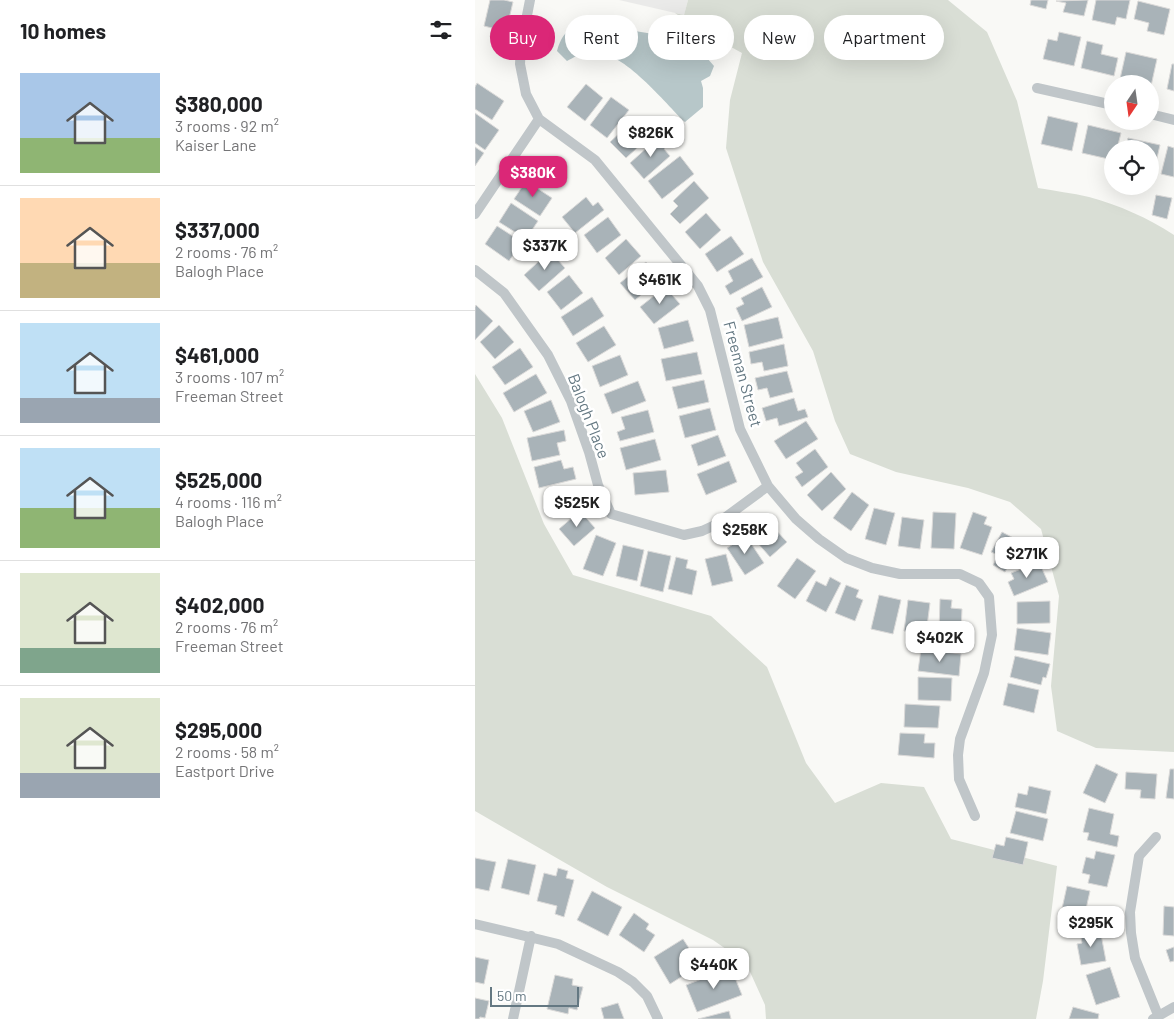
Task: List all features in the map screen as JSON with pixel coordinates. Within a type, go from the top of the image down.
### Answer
[{"type":"street","name":"Freeman Street","points":[[530,0],[521,46],[520,64],[526,94],[539,120],[595,160],[698,286],[711,310],[740,429],[768,486],[796,519],[819,539],[846,558],[872,568],[900,574],[960,574],[979,583],[989,597],[991,616],[990,644],[984,673],[960,739],[958,755],[959,778],[975,816]]},
{"type":"street","points":[[1037,88],[1104,103]]},
{"type":"street","points":[[1159,116],[1174,120]]},
{"type":"street","points":[[475,214],[539,120]]},
{"type":"street","name":"Balogh Place","points":[[475,270],[504,293],[548,355],[571,401],[598,484],[611,514],[684,534],[702,531],[715,525],[768,486]]},
{"type":"street","points":[[1156,836],[1139,856],[1130,912],[1131,933],[1135,958],[1155,1017],[1174,1007]]},
{"type":"street","points":[[475,924],[558,944],[618,972],[633,982],[647,996],[658,1019]]},
{"type":"street","points":[[513,1019],[531,936]]},
{"type":"shaded area","points":[[619,0],[688,0],[684,15]]},
{"type":"shaded area","points":[[688,0],[948,0],[987,32],[1017,101],[1038,188],[1100,200],[1144,218],[1174,235],[1174,752],[1096,748],[1057,731],[1051,686],[1059,596],[1041,529],[1010,502],[968,488],[896,472],[850,454],[835,421],[813,351],[763,262],[726,148],[730,100],[742,53],[734,49],[734,15],[684,15]]},
{"type":"shaded area","points":[[638,32],[648,33],[648,60],[709,60],[714,66],[710,76],[701,81],[703,107],[685,122],[653,89],[618,60],[638,60]]},
{"type":"shaded area","points":[[565,34],[565,59],[557,51]]},
{"type":"shaded area","points":[[475,374],[502,418],[544,524],[573,575],[711,616],[767,667],[806,763],[835,803],[881,783],[924,787],[951,839],[1057,866],[1043,981],[1036,1019],[766,1019],[765,1005],[746,963],[713,940],[607,887],[475,811]]},
{"type":"building","points":[[490,0],[513,2],[510,15],[490,15],[490,28],[484,26]]},
{"type":"building","points":[[1031,0],[1048,0],[1046,9],[1030,5]]},
{"type":"building","points":[[1088,0],[1084,16],[1063,12],[1066,3],[1056,1]]},
{"type":"building","points":[[1096,0],[1130,0],[1126,19],[1117,17],[1115,25],[1092,20]]},
{"type":"building","points":[[1138,1],[1170,9],[1164,35],[1147,31],[1149,23],[1134,19]]},
{"type":"building","points":[[1059,32],[1081,37],[1074,66],[1043,59],[1048,39],[1057,41]]},
{"type":"building","points":[[1087,41],[1103,45],[1101,54],[1118,58],[1114,75],[1081,68]]},
{"type":"building","points":[[1126,52],[1157,59],[1153,75],[1121,75]]},
{"type":"building","points":[[1172,64],[1174,64],[1174,91],[1167,89]]},
{"type":"building","points":[[477,83],[504,101],[492,120],[475,109],[475,87]]},
{"type":"building","points":[[586,84],[603,98],[585,121],[567,107]]},
{"type":"building","points":[[611,97],[629,110],[607,138],[590,125]]},
{"type":"building","points":[[475,113],[499,130],[485,150],[475,143]]},
{"type":"building","points":[[1048,116],[1078,123],[1072,151],[1041,144]]},
{"type":"building","points":[[636,118],[642,124],[647,119],[657,130],[626,158],[610,142]]},
{"type":"building","points":[[1088,125],[1121,133],[1119,140],[1104,140],[1104,158],[1082,153]]},
{"type":"building","points":[[661,135],[669,144],[664,149],[670,156],[644,179],[630,163]]},
{"type":"building","points":[[1168,146],[1174,148],[1174,177],[1161,174]]},
{"type":"building","points":[[475,147],[484,153],[475,166]]},
{"type":"building","points":[[680,156],[694,174],[662,199],[648,181]]},
{"type":"building","points":[[526,181],[552,198],[540,216],[514,199]]},
{"type":"building","points":[[694,181],[709,198],[680,224],[670,214],[678,206],[673,201]]},
{"type":"building","points":[[1156,195],[1172,198],[1167,219],[1152,215]]},
{"type":"building","points":[[586,197],[593,206],[598,202],[604,210],[575,233],[562,217]]},
{"type":"building","points":[[511,203],[538,221],[526,239],[499,222]]},
{"type":"building","points":[[706,213],[721,230],[700,249],[685,232]]},
{"type":"building","points":[[608,217],[621,235],[597,253],[584,235]]},
{"type":"building","points":[[497,226],[522,242],[509,261],[485,244]]},
{"type":"building","points":[[731,236],[744,254],[717,272],[705,254]]},
{"type":"building","points":[[626,239],[641,256],[619,275],[605,258]]},
{"type":"building","points":[[550,251],[565,268],[539,291],[524,275]]},
{"type":"building","points":[[752,258],[763,277],[730,295],[725,286],[733,281],[728,271]]},
{"type":"building","points":[[646,262],[660,279],[635,300],[620,283]]},
{"type":"building","points":[[569,275],[583,293],[561,310],[547,292]]},
{"type":"building","points":[[665,287],[680,304],[654,324],[640,307]]},
{"type":"building","points":[[762,287],[772,307],[742,321],[736,308],[744,304],[741,298]]},
{"type":"building","points":[[592,297],[604,316],[573,336],[561,317]]},
{"type":"building","points":[[476,305],[493,321],[475,340],[475,307]]},
{"type":"building","points":[[778,317],[783,338],[749,347],[744,325]]},
{"type":"building","points":[[688,320],[694,341],[664,349],[658,328]]},
{"type":"building","points":[[499,325],[514,342],[495,359],[480,342]]},
{"type":"building","points":[[604,326],[616,345],[588,362],[576,343]]},
{"type":"building","points":[[784,344],[788,366],[764,371],[762,362],[751,364],[749,352]]},
{"type":"building","points":[[520,348],[533,367],[505,385],[492,367]]},
{"type":"building","points":[[697,352],[702,374],[666,381],[661,359]]},
{"type":"building","points":[[620,355],[628,375],[600,387],[592,366]]},
{"type":"building","points":[[787,371],[793,392],[770,398],[767,388],[758,390],[755,378]]},
{"type":"building","points":[[536,374],[547,393],[514,412],[503,393]]},
{"type":"building","points":[[704,380],[709,402],[678,409],[672,387]]},
{"type":"building","points":[[638,381],[646,401],[612,414],[604,394]]},
{"type":"building","points":[[794,398],[798,411],[805,409],[808,417],[779,426],[777,418],[766,421],[762,408]]},
{"type":"building","points":[[551,400],[560,422],[533,432],[524,411]]},
{"type":"building","points":[[710,408],[716,430],[685,438],[679,416]]},
{"type":"building","points":[[648,410],[654,432],[620,441],[617,432],[625,429],[621,417]]},
{"type":"building","points":[[806,421],[818,439],[786,459],[774,441]]},
{"type":"building","points":[[564,430],[566,441],[557,443],[560,455],[532,461],[527,438]]},
{"type":"building","points":[[718,435],[726,456],[698,466],[691,445]]},
{"type":"building","points":[[655,439],[661,460],[626,470],[620,448]]},
{"type":"building","points":[[815,449],[828,467],[802,487],[795,477],[803,472],[796,463]]},
{"type":"building","points":[[561,460],[564,469],[573,467],[576,479],[539,488],[534,467]]},
{"type":"building","points":[[729,461],[737,482],[706,495],[697,474]]},
{"type":"building","points":[[666,470],[669,492],[635,495],[633,473]]},
{"type":"building","points":[[831,472],[846,489],[822,511],[807,495]]},
{"type":"building","points":[[566,489],[568,497],[578,495],[581,508],[551,514],[546,493]]},
{"type":"building","points":[[852,492],[869,505],[851,531],[833,518]]},
{"type":"building","points":[[874,508],[895,513],[886,545],[865,539]]},
{"type":"building","points":[[580,511],[595,528],[574,546],[559,529]]},
{"type":"building","points":[[933,512],[956,513],[954,549],[931,548]]},
{"type":"building","points":[[973,512],[987,517],[984,524],[992,527],[982,555],[960,548]]},
{"type":"building","points":[[902,517],[924,520],[920,549],[898,546]]},
{"type":"building","points":[[757,524],[764,531],[771,525],[787,542],[770,557],[748,532]]},
{"type":"building","points":[[1002,532],[1021,542],[1005,572],[993,565],[998,555],[991,552]]},
{"type":"building","points":[[596,535],[616,543],[603,576],[583,569]]},
{"type":"building","points":[[746,536],[764,563],[745,575],[727,548]]},
{"type":"building","points":[[623,545],[644,550],[637,581],[616,576]]},
{"type":"building","points":[[648,551],[671,556],[663,592],[640,586]]},
{"type":"building","points":[[726,554],[733,581],[712,586],[705,559]]},
{"type":"building","points":[[676,557],[688,560],[686,568],[697,571],[692,595],[668,589]]},
{"type":"building","points":[[797,558],[816,571],[795,599],[777,586]]},
{"type":"building","points":[[1039,562],[1048,582],[1014,596],[1008,582],[1014,579],[1011,573]]},
{"type":"building","points":[[830,577],[841,583],[826,612],[806,601],[816,581],[826,586]]},
{"type":"building","points":[[846,585],[859,590],[856,597],[863,600],[855,621],[835,613]]},
{"type":"building","points":[[879,595],[901,600],[893,634],[871,629]]},
{"type":"building","points":[[940,599],[952,600],[951,608],[962,609],[961,633],[939,632]]},
{"type":"building","points":[[908,600],[930,603],[926,634],[904,631]]},
{"type":"building","points":[[1050,601],[1050,623],[1017,624],[1017,602]]},
{"type":"building","points":[[1017,628],[1051,633],[1048,655],[1014,650]]},
{"type":"building","points":[[921,649],[961,654],[959,676],[918,671]]},
{"type":"building","points":[[1015,656],[1050,664],[1046,678],[1043,677],[1041,685],[1010,677]]},
{"type":"building","points":[[918,677],[952,678],[951,701],[918,700]]},
{"type":"building","points":[[1008,683],[1039,690],[1034,713],[1003,705]]},
{"type":"building","points":[[905,704],[940,706],[938,728],[904,727]]},
{"type":"building","points":[[900,733],[925,734],[924,743],[935,743],[934,758],[898,755]]},
{"type":"building","points":[[1096,764],[1118,774],[1105,803],[1083,793]]},
{"type":"building","points":[[1170,769],[1174,769],[1174,799],[1166,798]]},
{"type":"building","points":[[1126,772],[1157,774],[1155,799],[1140,798],[1141,790],[1125,789]]},
{"type":"building","points":[[1029,786],[1051,791],[1046,814],[1015,807],[1018,793],[1027,795]]},
{"type":"building","points":[[1089,808],[1114,814],[1110,834],[1119,836],[1117,847],[1087,840],[1089,833],[1083,832]]},
{"type":"building","points":[[1016,811],[1048,819],[1043,841],[1010,833]]},
{"type":"building","points":[[1006,837],[1028,842],[1023,865],[992,858],[996,844],[1004,846]]},
{"type":"building","points":[[1096,851],[1115,855],[1107,887],[1088,883],[1090,875],[1082,873],[1086,857],[1094,859]]},
{"type":"building","points":[[475,858],[496,862],[489,891],[475,888]]},
{"type":"building","points":[[508,859],[536,865],[529,895],[501,888]]},
{"type":"building","points":[[558,868],[568,871],[566,878],[574,880],[564,917],[555,914],[557,906],[537,901],[544,873],[556,876]]},
{"type":"building","points":[[1067,886],[1090,891],[1082,927],[1059,922]]},
{"type":"building","points":[[592,891],[622,907],[608,936],[577,920]]},
{"type":"building","points":[[1164,906],[1174,907],[1174,936],[1163,935]]},
{"type":"building","points":[[634,913],[649,924],[646,929],[655,935],[644,952],[619,935]]},
{"type":"building","points":[[1100,929],[1106,961],[1081,965],[1077,944],[1082,943],[1080,932]]},
{"type":"building","points":[[683,939],[700,965],[670,984],[654,957]]},
{"type":"building","points":[[1174,947],[1174,961],[1170,962],[1166,950]]},
{"type":"building","points":[[475,957],[489,960],[484,984],[475,982]]},
{"type":"building","points":[[1110,967],[1120,997],[1096,1005],[1086,975]]},
{"type":"building","points":[[731,968],[742,995],[697,1012],[686,985]]},
{"type":"building","points":[[555,975],[573,979],[572,985],[583,987],[577,1010],[569,1008],[568,1014],[547,1009]]},
{"type":"building","points":[[475,998],[489,1001],[485,1018],[475,1019]]},
{"type":"building","points":[[618,1003],[624,1019],[604,1019],[601,1008]]},
{"type":"building","points":[[1073,1007],[1099,1014],[1098,1019],[1069,1019]]},
{"type":"building","points":[[729,1011],[731,1019],[698,1019]]}]
